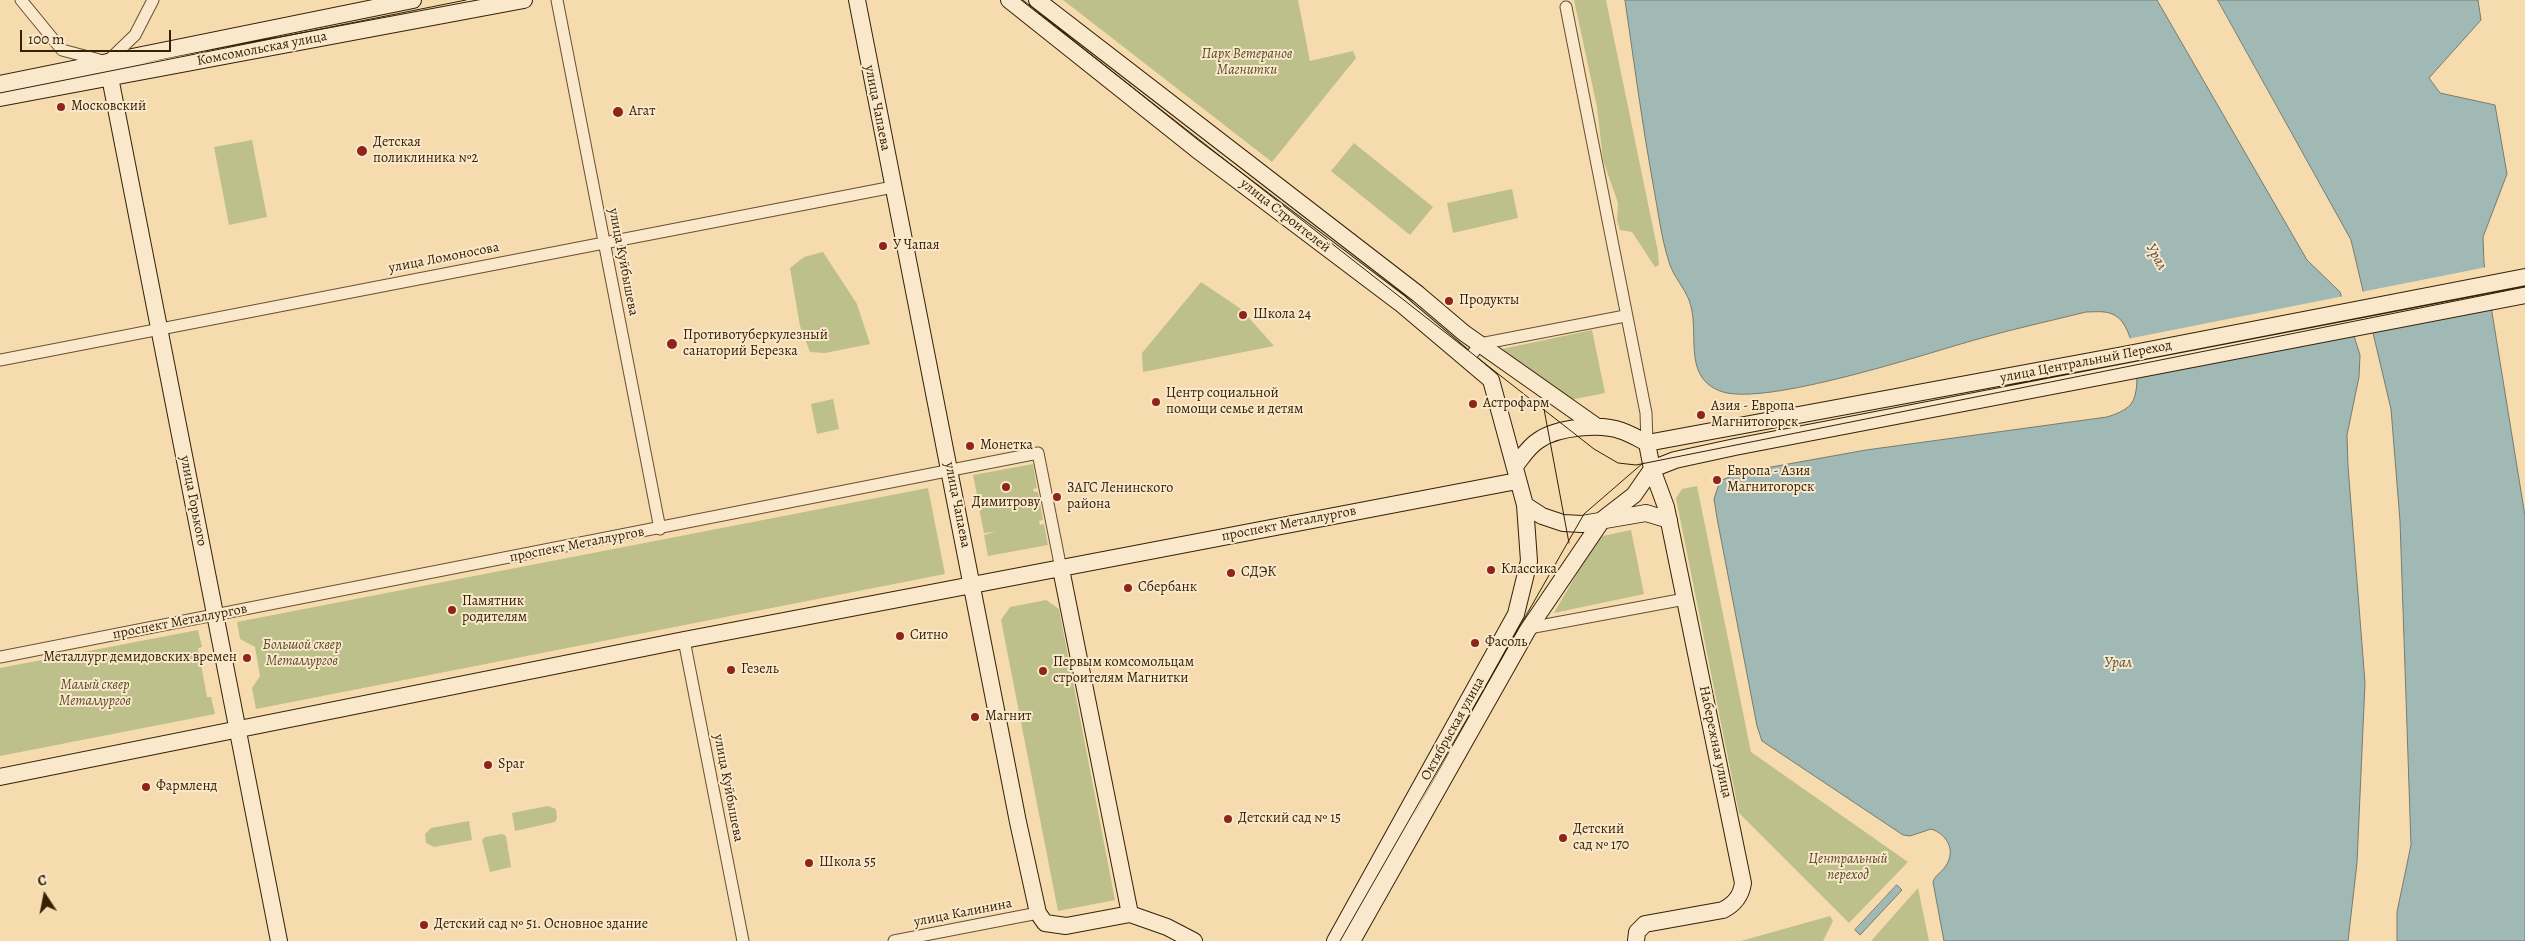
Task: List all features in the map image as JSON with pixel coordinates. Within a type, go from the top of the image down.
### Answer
[{"type":"main road","name":"Комсомольская улица","points":[[0,98],[108,70],[413,0]]},
{"type":"main road","name":"Комсомольская улица","points":[[0,84],[108,70],[524,0]]},
{"type":"main road","name":"улица Чапаева","points":[[857,0],[1018,822],[1038,913]]},
{"type":"main road","name":"улица Строителей","points":[[1009,0],[1196,149],[1400,304],[1491,380],[1516,473]]},
{"type":"main road","name":"улица Строителей","points":[[1037,0],[1480,344],[1596,426]]},
{"type":"main road","name":"улица Горького","points":[[108,70],[279,941]]},
{"type":"main road","name":"улица Центральный Переход","points":[[1652,469],[1675,460],[2519,278]]},
{"type":"main road","name":"улица Центральный Переход","points":[[1647,443],[2521,296]]},
{"type":"main road","points":[[1603,519],[1634,495],[1652,469],[1647,443],[1621,430],[1596,426],[1566,430],[1540,439],[1527,450],[1516,473],[1525,505],[1542,516],[1563,524],[1582,524],[1646,513],[1669,520]]},
{"type":"main road","name":"Набережная улица","points":[[1636,941],[1637,932],[1645,924],[1723,910],[1737,899],[1743,883],[1669,520],[1652,469]]},
{"type":"main road","name":"проспект Металлургов","points":[[0,777],[684,640],[1061,569],[1516,473]]},
{"type":"main road","name":"Октябрьская улица","points":[[1335,941],[1516,614],[1529,561],[1525,505]]},
{"type":"main road","name":"Октябрьская улица","points":[[1352,941],[1529,628],[1603,519]]},
{"type":"main road","points":[[1061,569],[1130,914]]},
{"type":"main road","points":[[1038,913],[1045,923],[1066,926],[1130,914],[1167,927],[1194,941]]},
{"type":"street","points":[[21,0],[62,50],[108,70],[135,35],[153,0]]},
{"type":"street","name":"улица Куйбышева","points":[[557,0],[660,529]]},
{"type":"street","points":[[1566,7],[1625,316],[1646,413],[1647,443]]},
{"type":"street","name":"улица Ломоносова","points":[[0,360],[893,187]]},
{"type":"street","points":[[1467,361],[1480,344],[1625,316]]},
{"type":"street","name":"проспект Металлургов","points":[[0,657],[660,529],[1038,453],[1061,569]]},
{"type":"street","points":[[1529,628],[1686,599]]},
{"type":"street","name":"улица Куйбышева","points":[[684,640],[743,941]]},
{"type":"street","name":"улица Калинина","points":[[894,941],[1038,913]]},
{"type":"green space","name":"Парк Ветеранов Магнитки","points":[[1063,0],[1298,0],[1310,61],[1353,51],[1356,58],[1272,162]]},
{"type":"green space","points":[[1574,0],[1606,0],[1658,252],[1659,265],[1655,267],[1632,232],[1620,230],[1617,220],[1618,203],[1603,160],[1597,107]]},
{"type":"green space","points":[[252,140],[267,217],[229,225],[214,147]]},
{"type":"green space","points":[[1354,143],[1433,207],[1410,235],[1331,171]]},
{"type":"green space","points":[[1512,189],[1518,218],[1453,233],[1447,203]]},
{"type":"green space","points":[[823,252],[857,304],[870,344],[825,353],[810,352],[800,326],[790,268],[804,257]]},
{"type":"green space","points":[[1201,282],[1241,309],[1274,346],[1143,372],[1142,353]]},
{"type":"green space","points":[[1592,330],[1605,393],[1570,400],[1502,349]]},
{"type":"green space","points":[[833,399],[839,429],[817,434],[811,404]]},
{"type":"green space","points":[[1033,464],[1037,488],[1033,489],[1034,492],[1038,492],[1043,520],[1039,521],[1040,525],[1044,524],[1048,545],[988,556],[984,535],[995,532],[984,533],[978,503],[989,500],[988,498],[978,500],[973,475]]},
{"type":"green space","name":"Центральный переход","points":[[1697,486],[1751,752],[1908,862],[1849,923],[1739,813],[1676,498],[1682,489]]},
{"type":"green space","name":"Большой сквер Металлургов","points":[[928,488],[945,574],[256,709],[252,688],[260,676],[255,647],[240,639],[237,622]]},
{"type":"green space","points":[[1631,530],[1644,594],[1554,613],[1598,537]]},
{"type":"green space","points":[[1046,600],[1059,609],[1115,900],[1058,911],[1001,620],[1010,607]]},
{"type":"green space","name":"Малый сквер Металлургов","points":[[198,630],[202,647],[198,648],[207,697],[211,697],[215,714],[0,756],[0,668]]},
{"type":"green space","points":[[548,806],[556,809],[557,818],[555,822],[515,831],[512,813]]},
{"type":"green space","points":[[469,821],[472,840],[434,847],[426,843],[425,834],[431,828]]},
{"type":"green space","points":[[502,834],[506,836],[511,867],[490,872],[482,840],[485,837]]},
{"type":"green space","points":[[1918,888],[1929,941],[1871,941]]},
{"type":"green space","points":[[1830,916],[1833,921],[1823,941],[1741,941]]},
{"type":"water","name":"Урал","points":[[1625,0],[2157,0],[2307,260],[2340,292],[2360,355],[2359,377],[2347,435],[2365,683],[2357,863],[2348,941],[1944,941],[1933,882],[1943,869],[1950,855],[1946,839],[1937,831],[1931,829],[1910,836],[1903,835],[1762,741],[1757,726],[1717,518],[1714,499],[1720,481],[1738,473],[1866,450],[2107,417],[2126,409],[2135,396],[2137,372],[2135,358],[2128,332],[2116,316],[2105,312],[2086,312],[1991,335],[1846,377],[1807,386],[1771,392],[1741,394],[1720,391],[1708,384],[1700,375],[1696,364],[1692,312],[1689,300],[1671,267],[1664,243],[1645,138]]},
{"type":"water","points":[[2218,0],[2478,0],[2481,20],[2429,78],[2440,93],[2495,105],[2507,174],[2483,237],[2484,263],[2525,516],[2525,941],[2397,941],[2397,912],[2411,845],[2400,521],[2391,409],[2351,240]]},
{"type":"water","points":[[1897,885],[1902,890],[1860,935],[1855,930]]},
{"type":"pier","points":[[2487,267],[2493,305],[2370,330],[2361,292]]},
{"type":"pier","points":[[2344,296],[2357,333],[2133,363],[2127,339]]},
{"type":"tram line","points":[[0,93],[466,0]]},
{"type":"tram line","points":[[1021,0],[1594,449],[1618,463],[1636,465],[2525,287]]},
{"type":"tram line","points":[[1544,409],[1569,543]]},
{"type":"tram line","points":[[1340,941],[1584,514],[1643,463]]},
{"type":"place","name":"Московский","points":[[61,107]]},
{"type":"place","name":"Агат","points":[[618,112]]},
{"type":"place","name":"Детская поликлиника №2","points":[[362,151]]},
{"type":"place","name":"У Чапая","points":[[883,246]]},
{"type":"place","name":"Продукты","points":[[1449,301]]},
{"type":"place","name":"Школа 24","points":[[1243,315]]},
{"type":"place","name":"Противотуберкулезный санаторий Березка","points":[[672,344]]},
{"type":"place","name":"Центр социальной помощи семье и детям","points":[[1156,402]]},
{"type":"place","name":"Астрофарм","points":[[1473,404]]},
{"type":"place","name":"Азия - Европа Магнитогорск","points":[[1701,415]]},
{"type":"place","name":"Монетка","points":[[970,446]]},
{"type":"place","name":"Европа - Азия Магнитогорск","points":[[1717,480]]},
{"type":"place","name":"Димитрову","points":[[1006,487]]},
{"type":"place","name":"ЗАГС Ленинского района","points":[[1057,497]]},
{"type":"place","name":"Классика","points":[[1491,570]]},
{"type":"place","name":"СДЭК","points":[[1231,573]]},
{"type":"place","name":"Сбербанк","points":[[1128,588]]},
{"type":"place","name":"Памятник родителям","points":[[452,610]]},
{"type":"place","name":"Ситно","points":[[900,636]]},
{"type":"place","name":"Фасоль","points":[[1475,643]]},
{"type":"place","name":"Металлург демидовских времен","points":[[247,658]]},
{"type":"place","name":"Гезель","points":[[731,670]]},
{"type":"place","name":"Первым комсомольцам строителям Магнитки","points":[[1043,671]]},
{"type":"place","name":"Магнит","points":[[975,717]]},
{"type":"place","name":"Spar","points":[[488,765]]},
{"type":"place","name":"Фармленд","points":[[146,787]]},
{"type":"place","name":"Детский сад № 15","points":[[1228,819]]},
{"type":"place","name":"Детский сад № 170","points":[[1563,838]]},
{"type":"place","name":"Школа 55","points":[[809,863]]},
{"type":"place","name":"Детский сад № 51. Основное здание","points":[[424,925]]}]
